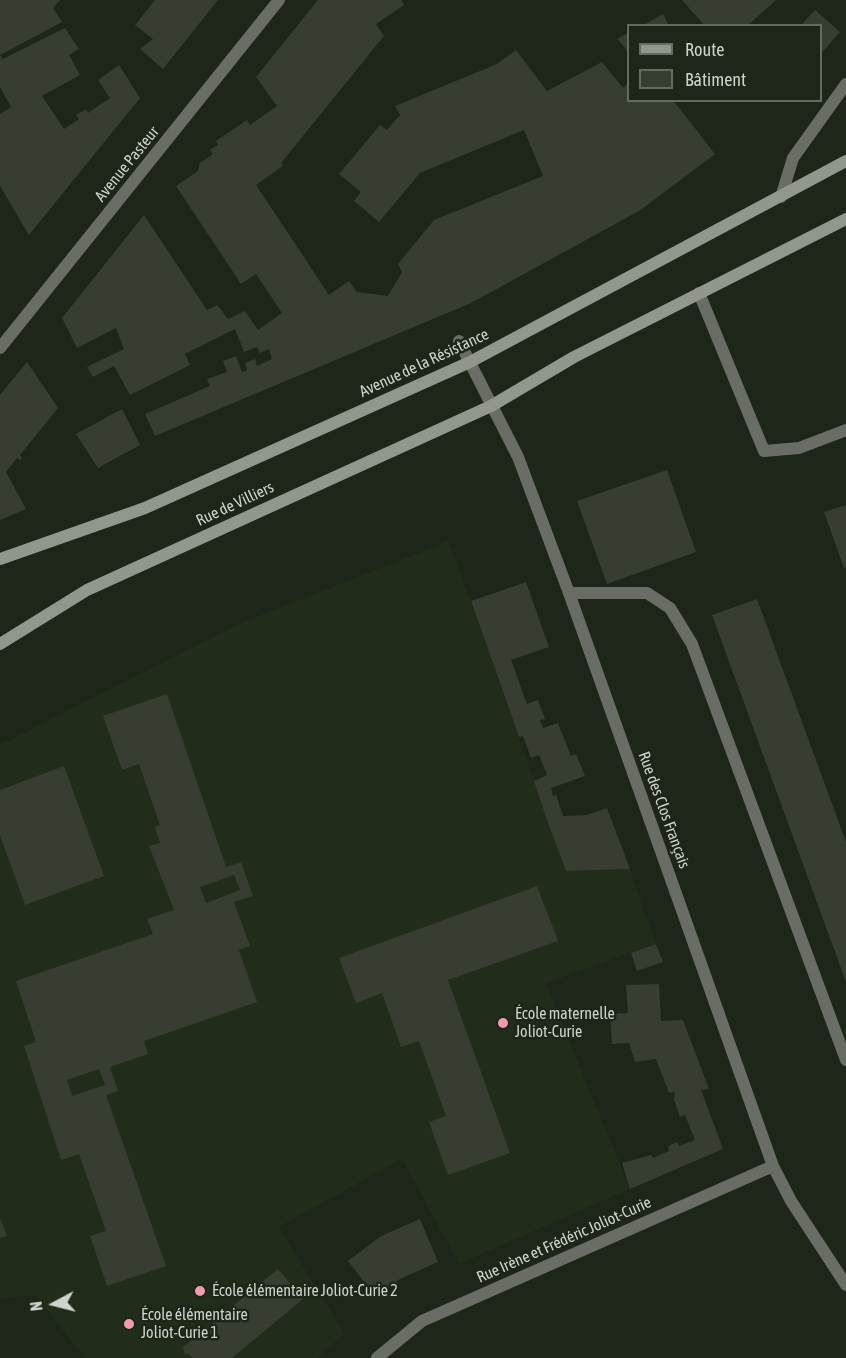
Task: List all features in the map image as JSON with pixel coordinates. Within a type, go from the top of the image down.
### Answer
[{"type":"main road","name":"Avenue de la Résistance","points":[[0,559],[145,508],[470,362],[846,161]]},
{"type":"main road","points":[[490,406],[574,357],[846,219]]},
{"type":"main road","name":"Rue de Villiers","points":[[0,644],[87,590],[490,406]]},
{"type":"street","name":"Avenue Pasteur","points":[[0,348],[279,0]]},
{"type":"street","points":[[781,197],[793,158],[846,84]]},
{"type":"street","points":[[699,293],[764,451],[799,448],[846,430]]},
{"type":"street","name":"Rue des Clos Français","points":[[459,341],[490,406],[518,457],[569,593],[773,1166],[791,1201],[846,1285]]},
{"type":"street","points":[[569,593],[647,593],[670,608],[692,644],[846,1060]]},
{"type":"street","name":"Rue Irène et Frédéric Joliot-Curie","points":[[376,1358],[422,1321],[773,1166]]},
{"type":"shaded area","points":[[449,541],[566,871],[630,869],[656,944],[546,983],[630,1189],[459,1264],[402,1159],[279,1227],[345,1334],[317,1358],[85,1358],[35,1295],[0,1299],[0,745],[238,624]]},
{"type":"building","points":[[0,0],[60,0],[53,8],[62,22],[0,55]]},
{"type":"building","points":[[155,0],[218,0],[163,69],[140,49],[153,39],[135,25]]},
{"type":"building","points":[[318,0],[401,0],[404,5],[376,24],[384,36],[281,163],[283,166],[256,185],[329,295],[349,281],[357,292],[388,296],[402,272],[398,264],[434,220],[543,176],[524,130],[420,173],[379,222],[354,201],[361,192],[339,174],[380,125],[387,130],[400,115],[395,106],[497,64],[516,50],[547,91],[602,62],[623,88],[627,84],[627,102],[675,102],[715,154],[639,211],[471,303],[155,436],[145,414],[210,386],[207,379],[227,372],[223,361],[236,356],[242,372],[247,370],[245,363],[255,359],[257,366],[272,359],[269,349],[260,353],[257,347],[244,352],[235,329],[185,354],[190,365],[130,395],[114,366],[93,377],[87,367],[124,349],[116,328],[77,348],[62,318],[144,215],[207,310],[217,305],[228,319],[245,311],[258,330],[282,313],[256,274],[241,284],[176,186],[198,171],[200,163],[213,154],[210,150],[218,145],[216,141],[247,120],[250,125],[277,106],[256,77]]},
{"type":"building","points":[[682,0],[776,0],[749,24],[703,24]]},
{"type":"building","points":[[815,10],[840,32],[822,53],[822,24],[802,24]]},
{"type":"building","points":[[663,14],[668,24],[646,24]]},
{"type":"building","points":[[65,28],[79,49],[69,55],[80,75],[42,96],[64,129],[79,119],[76,115],[86,109],[88,113],[110,98],[98,80],[119,65],[140,98],[29,235],[0,186],[0,114],[11,107],[0,87],[0,55],[3,59]]},
{"type":"building","points":[[627,34],[627,50],[617,39]]},
{"type":"building","points":[[27,362],[58,408],[20,455],[22,458],[20,460],[17,458],[6,472],[26,509],[0,520],[0,395]]},
{"type":"building","points":[[122,409],[140,445],[98,468],[76,434]]},
{"type":"building","points":[[667,470],[696,552],[607,584],[577,501]]},
{"type":"building","points":[[846,505],[846,567],[844,568],[824,512]]},
{"type":"building","points":[[526,582],[549,647],[511,660],[527,704],[538,700],[545,719],[540,720],[543,728],[558,723],[571,756],[576,754],[585,776],[551,788],[553,796],[556,795],[563,816],[587,815],[607,808],[630,869],[566,871],[546,817],[534,781],[547,775],[539,755],[531,758],[523,736],[519,737],[471,601]]},
{"type":"building","points":[[757,599],[846,842],[846,982],[712,615]]},
{"type":"building","points":[[167,694],[226,867],[241,862],[253,896],[234,902],[250,946],[239,950],[257,1002],[144,1041],[148,1054],[110,1067],[118,1091],[106,1095],[166,1266],[107,1286],[90,1236],[106,1231],[79,1154],[61,1160],[24,1046],[36,1042],[16,981],[153,934],[147,919],[174,910],[149,846],[160,843],[155,827],[160,825],[139,764],[122,770],[103,716]],"holes":[[[234,875],[240,890],[206,903],[200,887]],[[99,1069],[105,1085],[72,1096],[67,1080]]]},
{"type":"building","points":[[64,766],[104,876],[25,905],[0,835],[0,790]]},
{"type":"building","points":[[537,886],[558,941],[448,980],[510,1153],[448,1175],[429,1122],[446,1116],[419,1041],[401,1047],[382,993],[356,1003],[339,958]]},
{"type":"building","points":[[656,944],[663,962],[637,971],[631,953]]},
{"type":"building","points":[[659,984],[661,1021],[683,1020],[709,1089],[701,1090],[723,1149],[630,1189],[622,1163],[651,1155],[653,1158],[669,1151],[668,1146],[677,1142],[679,1146],[695,1140],[685,1115],[680,1117],[674,1100],[675,1092],[669,1093],[656,1059],[635,1062],[629,1043],[612,1044],[610,1014],[628,1013],[626,985]]},
{"type":"building","points":[[0,1218],[7,1236],[0,1238]]},
{"type":"building","points":[[420,1219],[438,1262],[400,1279],[376,1297],[348,1261],[381,1236]]},
{"type":"building","points":[[278,1269],[303,1299],[232,1358],[192,1358],[188,1353],[185,1355],[183,1347]]},
{"type":"place","name":"École maternelle Joliot-Curie","points":[[503,1023]]},
{"type":"place","name":"École élémentaire Joliot-Curie 2","points":[[200,1291]]},
{"type":"place","name":"École élémentaire Joliot-Curie 1","points":[[129,1324]]}]
